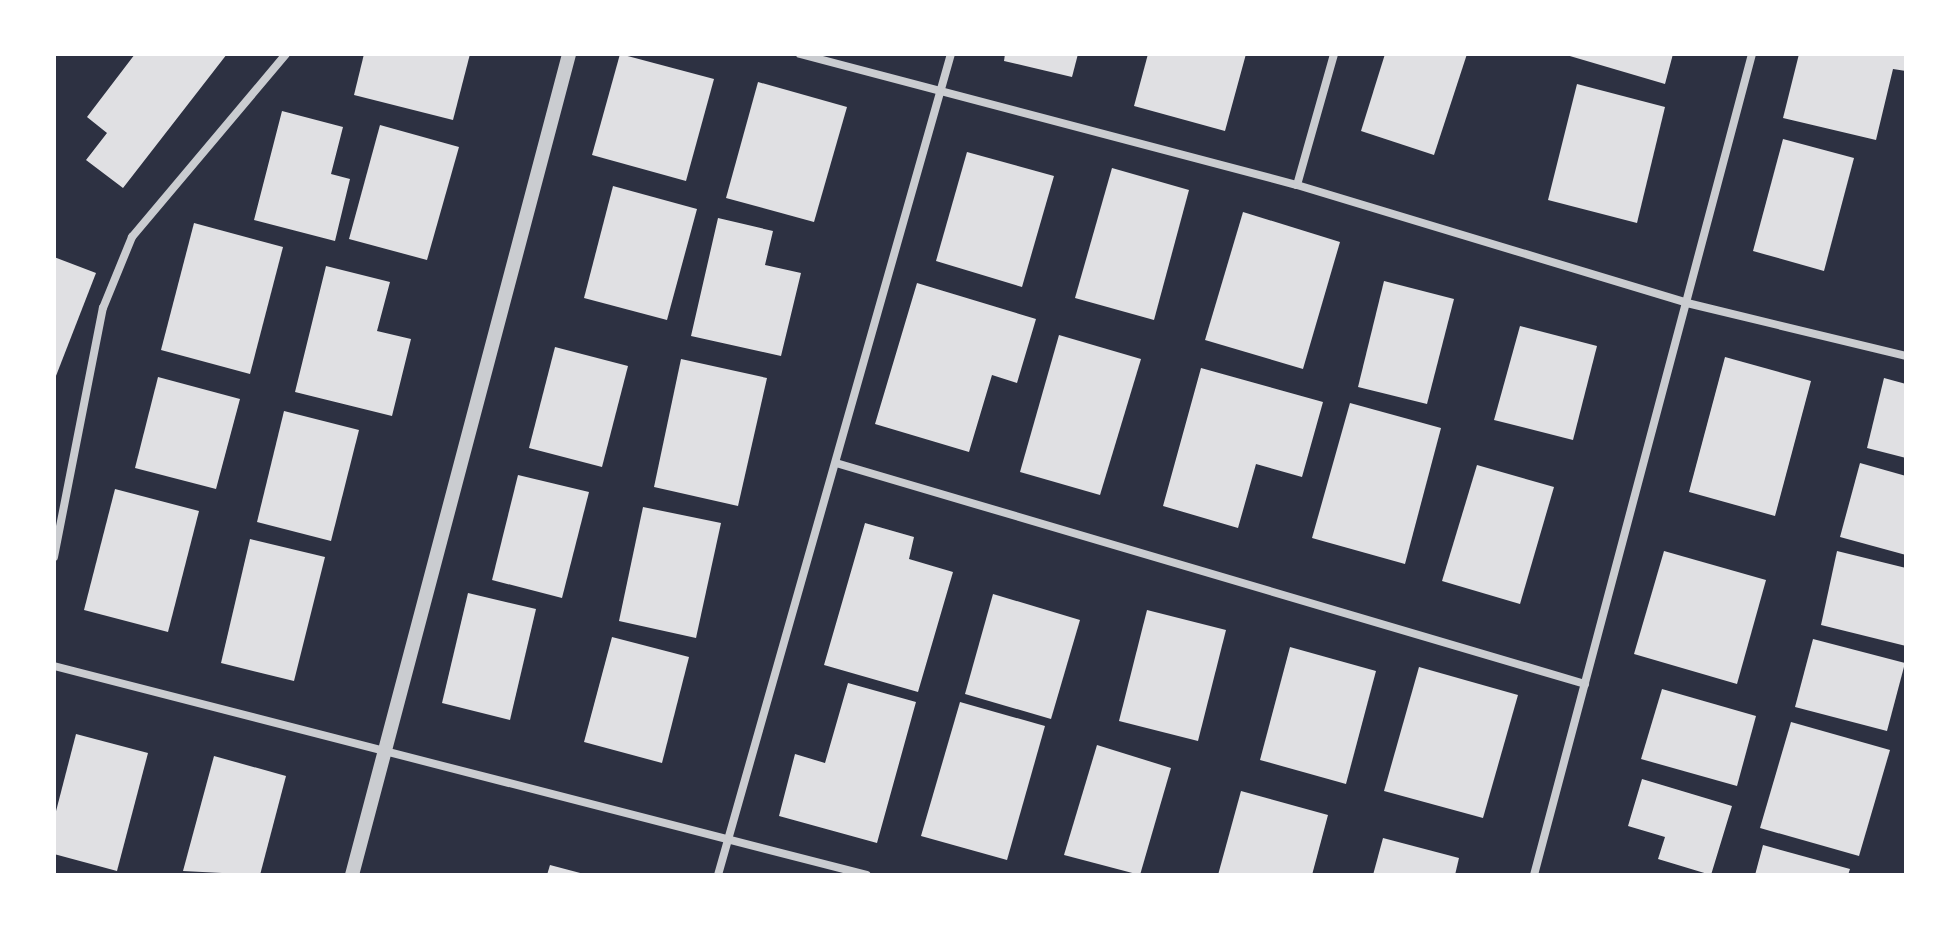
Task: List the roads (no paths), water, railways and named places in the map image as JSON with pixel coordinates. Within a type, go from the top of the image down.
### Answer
[{"type":"street","points":[[54,557],[103,308],[132,237],[286,54]]},
{"type":"street","points":[[352,875],[569,54]]},
{"type":"street","points":[[800,54],[1297,185],[1687,303],[1906,356]]},
{"type":"street","points":[[718,875],[951,54]]},
{"type":"street","points":[[1297,185],[1334,54]]},
{"type":"street","points":[[1534,875],[1752,54]]},
{"type":"street","points":[[836,463],[1585,684]]},
{"type":"street","points":[[54,666],[385,754],[729,836],[867,875]]}]
